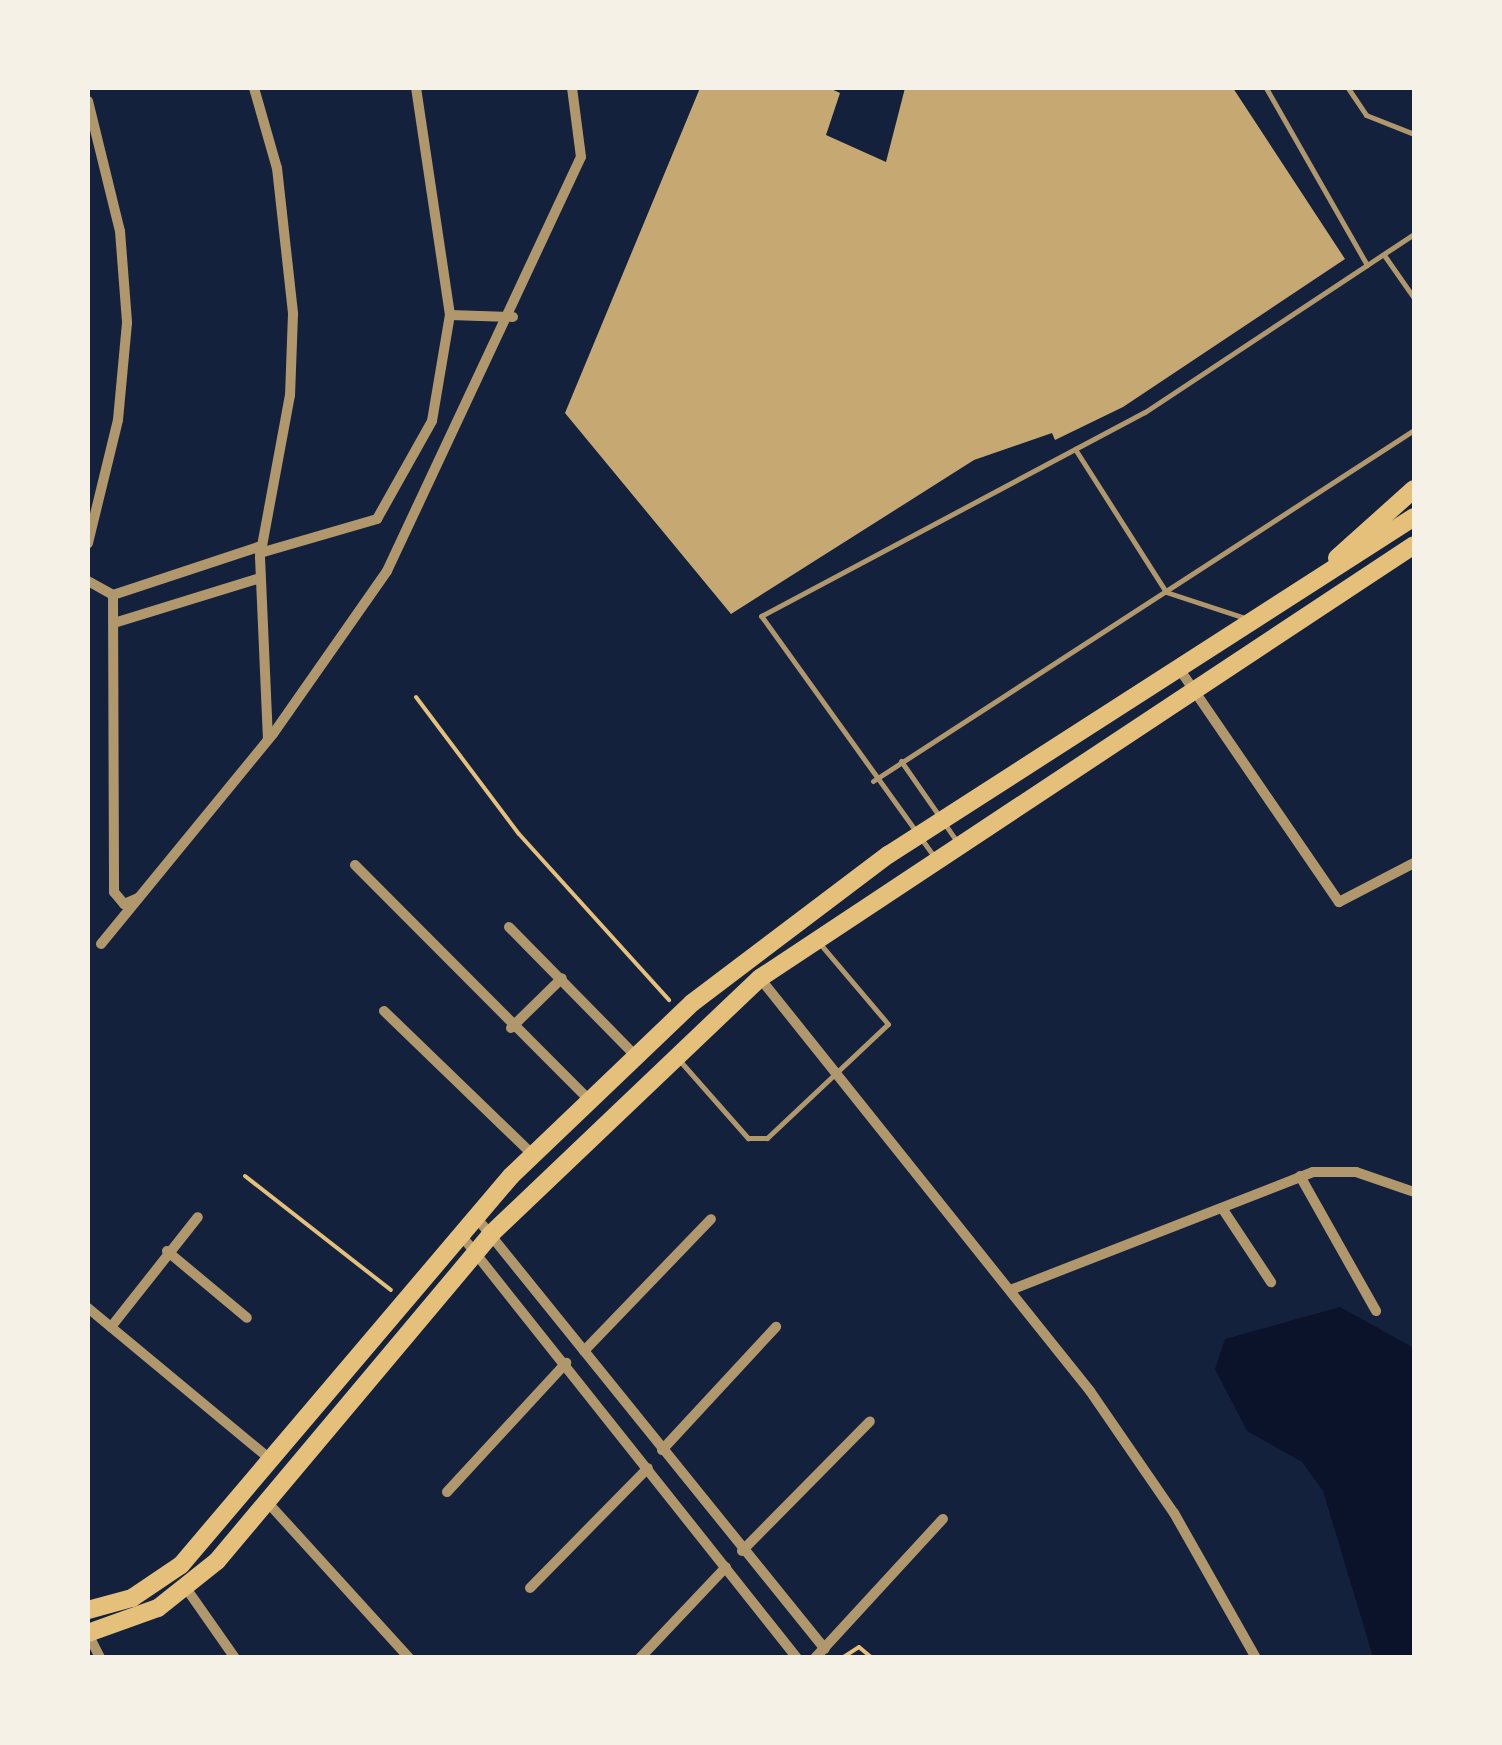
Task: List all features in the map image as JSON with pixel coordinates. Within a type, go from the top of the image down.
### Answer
[{"type":"main road","points":[[1320,576],[1414,489]]},
{"type":"main road","points":[[88,1610],[174,1572],[273,1462],[532,1154],[680,1013],[916,836],[1414,516]]},
{"type":"main road","points":[[88,1634],[140,1618],[186,1588],[270,1505],[491,1234],[674,1054],[760,978],[933,855],[1414,545]]},
{"type":"street","points":[[254,88],[277,168],[293,314],[290,395],[260,550],[268,740]]},
{"type":"street","points":[[88,582],[113,595],[379,517],[432,421],[450,315],[416,88]]},
{"type":"street","points":[[102,944],[268,740],[387,571],[513,317],[582,150],[572,88]]},
{"type":"street","points":[[88,101],[118,217],[127,323],[118,420],[88,543]]},
{"type":"street","points":[[450,315],[513,317]]},
{"type":"street","points":[[114,623],[260,578]]},
{"type":"street","points":[[113,595],[114,892],[124,904],[147,891]]},
{"type":"street","points":[[1178,667],[1339,902],[1414,863]]},
{"type":"street","points":[[354,864],[510,1028],[587,1098]]},
{"type":"street","points":[[509,927],[634,1054]]},
{"type":"street","points":[[746,961],[1013,1289],[1174,1513],[1256,1658]]},
{"type":"street","points":[[510,1028],[562,978]]},
{"type":"street","points":[[384,1011],[532,1154]]},
{"type":"street","points":[[1013,1289],[1300,1176],[1345,1170],[1414,1192]]},
{"type":"street","points":[[1300,1176],[1376,1311]]},
{"type":"street","points":[[1222,1208],[1271,1282]]},
{"type":"street","points":[[112,1327],[166,1251],[198,1217]]},
{"type":"street","points":[[476,1217],[825,1649]]},
{"type":"street","points":[[584,1351],[712,1219]]},
{"type":"street","points":[[462,1235],[797,1658]]},
{"type":"street","points":[[166,1251],[248,1318]]},
{"type":"street","points":[[88,1308],[273,1462]]},
{"type":"street","points":[[662,1450],[776,1327]]},
{"type":"street","points":[[447,1492],[566,1363]]},
{"type":"street","points":[[588,1391],[602,1392],[604,1378]]},
{"type":"street","points":[[607,1416],[610,1401],[624,1402]]},
{"type":"street","points":[[742,1551],[870,1420]]},
{"type":"street","points":[[657,1480],[674,1480],[674,1466]]},
{"type":"street","points":[[530,1588],[648,1468]]},
{"type":"street","points":[[680,1509],[683,1496],[697,1494]]},
{"type":"street","points":[[270,1505],[409,1658]]},
{"type":"street","points":[[815,1658],[943,1519]]},
{"type":"street","points":[[640,1658],[726,1568]]},
{"type":"street","points":[[186,1588],[236,1658]]},
{"type":"street","points":[[88,1634],[100,1658]]},
{"type":"lane","points":[[1266,88],[1368,265]]},
{"type":"lane","points":[[1348,88],[1366,115],[1414,134]]},
{"type":"lane","points":[[933,855],[873,781],[761,616],[1074,448],[1414,234]]},
{"type":"lane","points":[[1384,254],[1414,298]]},
{"type":"lane","points":[[873,781],[1414,430]]},
{"type":"lane","points":[[1074,448],[1166,592],[1251,620]]},
{"type":"lane","points":[[901,761],[956,840]]},
{"type":"lane","points":[[674,1054],[753,1141],[839,1074],[888,1024],[816,939]]},
{"type":"path","points":[[416,697],[510,822],[680,1013]]},
{"type":"path","points":[[244,1176],[405,1302]]},
{"type":"path","points":[[842,1658],[860,1646],[872,1658]]},
{"type":"water","points":[[1340,1307],[1414,1348],[1414,1657],[1373,1657],[1323,1491],[1302,1462],[1247,1431],[1215,1369],[1225,1339]]},
{"type":"building","points":[[700,88],[829,88],[840,93],[826,135],[886,162],[905,88],[1233,88],[1345,259],[1123,407],[1055,440],[1052,433],[974,460],[731,614],[565,413]]}]
